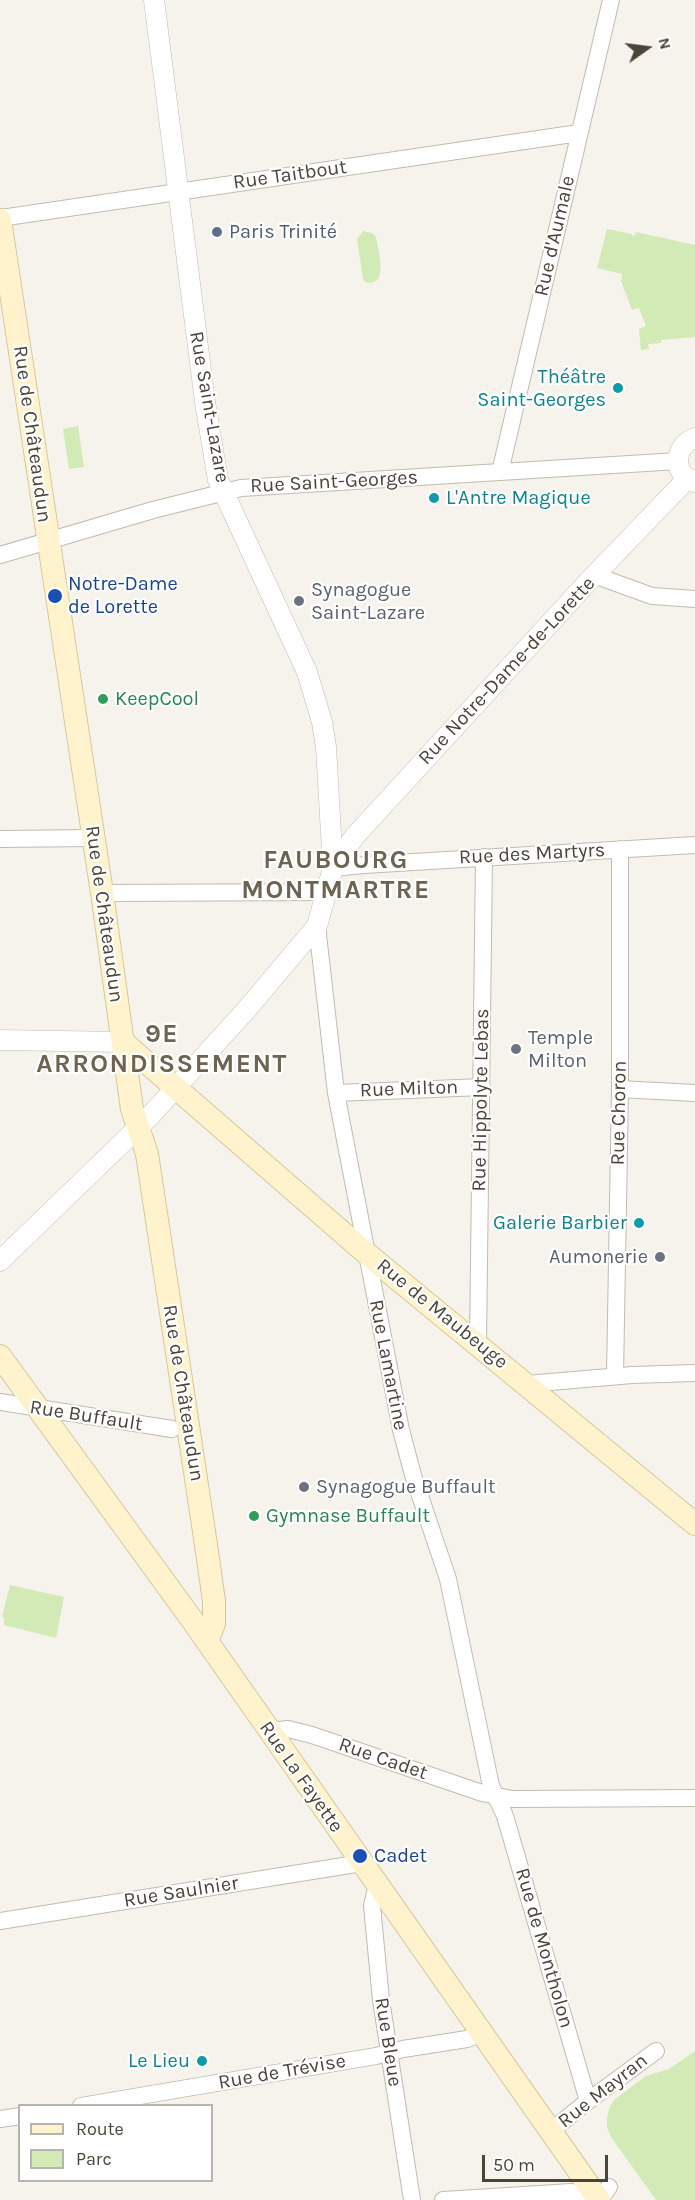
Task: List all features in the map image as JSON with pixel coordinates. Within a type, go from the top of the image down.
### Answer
[{"type":"main road","name":"Rue de Châteaudun","points":[[0,219],[94,838],[132,1109],[147,1154],[214,1601],[214,1624],[207,1641]]},
{"type":"main road","name":"Rue de Maubeuge","points":[[123,1042],[366,1253],[695,1524]]},
{"type":"main road","name":"Rue La Fayette","points":[[0,1356],[207,1641],[551,2131],[602,2197]]},
{"type":"street","name":"Rue Saint-Lazare","points":[[154,0],[205,402],[218,480],[308,672],[322,722],[326,747],[333,868]]},
{"type":"street","name":"Rue d'Aumale","points":[[500,472],[611,0]]},
{"type":"street","name":"Rue Taitbout","points":[[0,219],[579,133]]},
{"type":"street","points":[[691,480],[679,469],[678,461],[683,446],[695,438]]},
{"type":"street","name":"Rue Saint-Georges","points":[[0,555],[241,488],[678,461]]},
{"type":"street","name":"Rue Notre-Dame-de-Lorette","points":[[333,868],[355,836],[594,575],[691,480]]},
{"type":"street","points":[[594,575],[652,596],[695,599]]},
{"type":"street","points":[[0,839],[94,838]]},
{"type":"street","name":"Rue des Martyrs","points":[[333,868],[695,845]]},
{"type":"street","name":"Rue Choron","points":[[615,1376],[620,1089],[620,849]]},
{"type":"street","name":"Rue Hippolyte Lebas","points":[[478,1343],[484,857]]},
{"type":"street","points":[[0,1261],[138,1127],[183,1094],[247,1009],[317,926],[333,868]]},
{"type":"street","points":[[102,893],[325,892]]},
{"type":"street","name":"Rue Lamartine","points":[[317,926],[336,1093],[401,1430],[413,1475],[448,1579],[491,1786],[496,1797]]},
{"type":"street","points":[[0,1040],[123,1042]]},
{"type":"street","name":"Rue Milton","points":[[336,1093],[482,1087]]},
{"type":"street","points":[[620,1089],[695,1093]]},
{"type":"street","points":[[527,1384],[615,1376],[695,1373]]},
{"type":"street","name":"Rue Buffault","points":[[0,1402],[172,1429]]},
{"type":"street","name":"Rue Cadet","points":[[269,1731],[288,1729],[312,1735],[496,1797],[513,1799],[695,1798]]},
{"type":"street","name":"Rue de Montholon","points":[[496,1797],[505,1816],[588,2101]]},
{"type":"street","name":"Rue Saulnier","points":[[0,1921],[362,1863]]},
{"type":"street","name":"Rue Bleue","points":[[377,1884],[372,1906],[381,2000],[412,2200]]},
{"type":"street","name":"Rue de Trévise","points":[[93,2104],[467,2039],[482,2033]]},
{"type":"street","name":"Rue Mayran","points":[[551,2131],[656,2051]]},
{"type":"street","points":[[0,2119],[18,2116]]},
{"type":"street","points":[[443,2200],[571,2192],[602,2197]]},
{"type":"green space","points":[[607,229],[632,234],[633,237],[636,232],[695,245],[695,337],[661,340],[661,343],[648,344],[649,349],[641,350],[639,329],[646,326],[639,308],[632,310],[621,281],[622,274],[597,268]]},
{"type":"green space","points":[[363,231],[372,233],[376,237],[379,250],[380,274],[373,282],[365,282],[363,279],[357,239]]},
{"type":"green space","points":[[78,426],[84,467],[69,469],[63,429]]},
{"type":"green space","points":[[10,1585],[64,1597],[56,1638],[4,1625],[2,1617]]},
{"type":"green space","points":[[695,2051],[695,2200],[656,2200],[611,2137],[607,2127],[610,2106],[615,2099],[646,2076],[669,2069]]},
{"type":"place","name":"Paris Trinité","points":[[217,232]]},
{"type":"place","name":"Théâtre Saint-Georges","points":[[618,388]]},
{"type":"place","name":"L'Antre Magique","points":[[434,498]]},
{"type":"place","name":"Notre-Dame de Lorette","points":[[55,596]]},
{"type":"place","name":"Synagogue Saint-Lazare","points":[[299,601]]},
{"type":"place","name":"KeepCool","points":[[103,699]]},
{"type":"place","name":"Temple Milton","points":[[516,1049]]},
{"type":"place","name":"Galerie Barbier","points":[[639,1223]]},
{"type":"place","name":"Aumonerie","points":[[660,1257]]},
{"type":"place","name":"Synagogue Buffault","points":[[304,1487]]},
{"type":"place","name":"Gymnase Buffault","points":[[254,1516]]},
{"type":"place","name":"Cadet","points":[[360,1856]]},
{"type":"place","name":"Le Lieu","points":[[202,2061]]},
{"type":"district","name":"FAUBOURG MONTMARTRE","points":[[336,876]]},
{"type":"district","name":"9E ARRONDISSEMENT","points":[[162,1050]]}]
